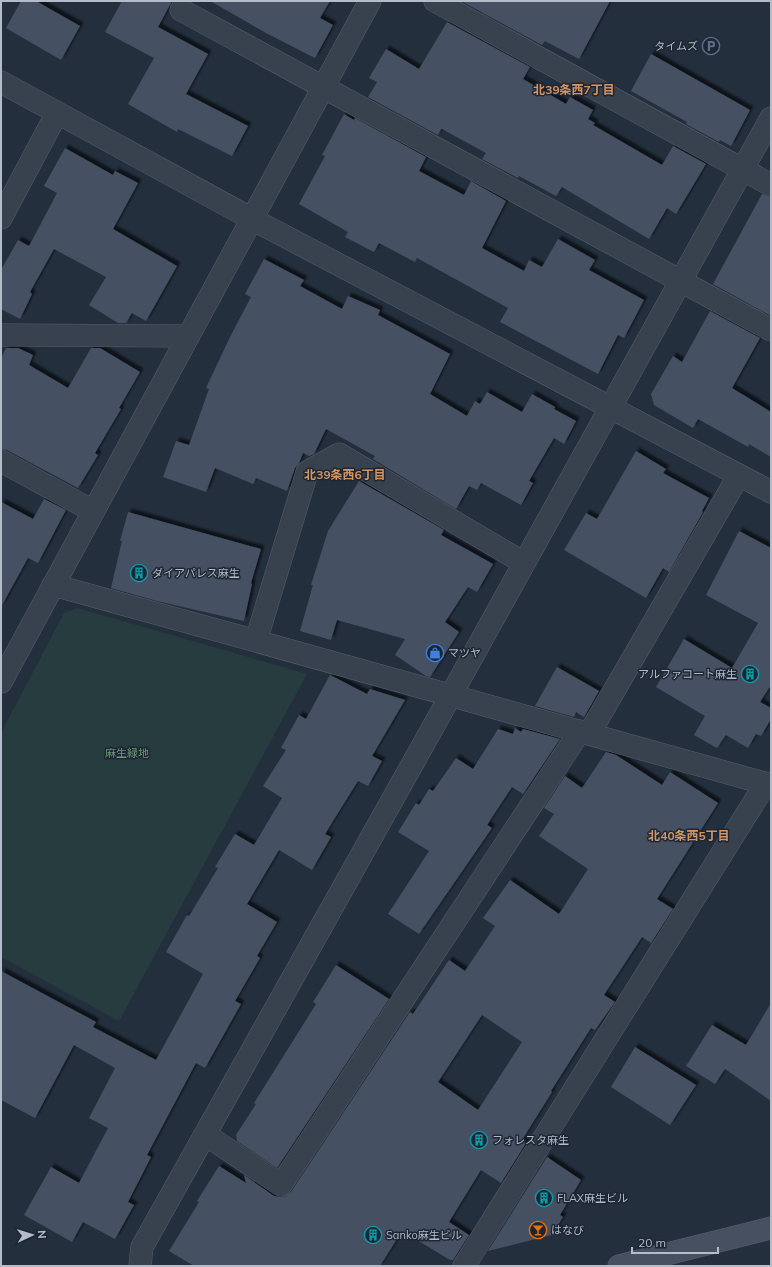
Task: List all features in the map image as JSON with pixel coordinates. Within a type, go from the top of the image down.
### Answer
[{"type":"street","points":[[1,682],[370,1]]},
{"type":"street","points":[[435,1],[771,185]]},
{"type":"street","points":[[181,10],[771,330]]},
{"type":"street","points":[[1,82],[252,219],[771,492]]},
{"type":"street","points":[[1,218],[57,113]]},
{"type":"street","points":[[140,1266],[142,1247],[206,1135],[771,118]]},
{"type":"street","points":[[1,335],[188,336]]},
{"type":"street","points":[[256,641],[307,472],[339,454],[524,563]]},
{"type":"street","points":[[1,461],[94,511]]},
{"type":"street","points":[[206,1135],[281,1184],[584,733],[739,475]]},
{"type":"street","points":[[53,585],[768,784],[464,1266]]},
{"type":"street","points":[[619,1266],[771,1228]]},
{"type":"green space","name":"麻生緑地","points":[[77,608],[307,674],[119,1021],[1,957],[1,733],[64,613]]},
{"type":"building","points":[[21,1],[36,1],[80,26],[61,60],[6,28]]},
{"type":"building","points":[[122,1],[172,1],[158,27],[208,54],[186,94],[248,126],[232,156],[178,129],[177,132],[128,104],[154,58],[105,32]]},
{"type":"building","points":[[210,1],[330,1],[320,18],[333,25],[315,58],[266,33]]},
{"type":"building","points":[[461,1],[610,1],[579,59],[545,41],[542,45]]},
{"type":"building","points":[[447,22],[530,67],[523,79],[566,104],[570,97],[593,110],[588,119],[595,123],[593,125],[662,165],[673,146],[706,164],[676,214],[667,208],[649,239],[562,187],[556,196],[519,176],[518,178],[482,159],[486,153],[442,129],[438,135],[368,97],[377,82],[369,78],[386,49],[419,69]]},
{"type":"building","points":[[651,54],[750,110],[731,146],[720,140],[719,142],[686,124],[687,122],[631,91]]},
{"type":"building","points":[[344,114],[354,120],[355,118],[426,157],[419,171],[464,195],[471,181],[506,201],[482,248],[524,271],[529,260],[542,267],[558,239],[595,260],[589,270],[644,300],[624,338],[618,335],[598,374],[500,322],[508,308],[417,258],[415,262],[379,243],[374,252],[345,237],[348,232],[299,204],[325,156],[322,155]]},
{"type":"building","points":[[65,148],[113,175],[115,171],[138,183],[113,229],[177,266],[146,321],[132,313],[126,323],[118,323],[89,305],[106,277],[54,249],[30,292],[32,294],[20,319],[1,309],[1,270],[18,240],[29,246],[57,193],[44,186]]},
{"type":"building","points":[[762,194],[771,197],[771,316],[713,284]]},
{"type":"building","points":[[264,259],[304,280],[300,286],[342,309],[348,296],[380,310],[378,315],[450,354],[430,394],[467,416],[475,401],[480,404],[487,392],[522,412],[532,394],[555,407],[554,409],[576,421],[564,444],[554,438],[529,481],[533,483],[521,505],[481,483],[477,490],[469,486],[456,509],[373,459],[375,456],[326,429],[314,454],[309,456],[303,453],[295,468],[287,491],[256,478],[253,484],[215,468],[206,492],[163,477],[176,441],[189,445],[209,389],[206,388],[251,297],[245,294]]},
{"type":"building","points":[[710,311],[760,338],[732,388],[771,412],[771,457],[749,444],[748,447],[698,419],[693,428],[654,405],[651,394],[673,356],[682,362]]},
{"type":"building","points":[[6,348],[18,348],[33,355],[29,365],[68,388],[91,348],[100,348],[140,372],[119,408],[121,409],[95,453],[98,455],[78,488],[7,450],[1,449],[1,358]]},
{"type":"building","points":[[636,451],[666,469],[663,473],[709,498],[702,511],[703,512],[669,572],[663,568],[646,598],[564,550],[586,513],[597,519]]},
{"type":"building","points":[[359,481],[444,530],[441,535],[493,564],[477,592],[468,587],[445,622],[459,632],[430,677],[426,676],[395,655],[405,639],[337,620],[331,640],[300,631],[313,585],[311,585],[328,531]]},
{"type":"building","points":[[44,499],[66,510],[38,563],[28,558],[1,607],[1,502],[33,519]]},
{"type":"building","points":[[128,512],[261,549],[251,583],[244,621],[157,601],[111,588],[122,541],[120,541]]},
{"type":"building","points":[[739,531],[771,548],[771,685],[760,702],[771,708],[771,719],[761,736],[756,734],[748,748],[726,735],[717,748],[694,735],[705,716],[656,687],[684,639],[732,668],[758,623],[706,595]]},
{"type":"building","points":[[557,667],[599,691],[584,717],[576,712],[574,717],[535,706]]},
{"type":"building","points":[[330,675],[367,694],[370,689],[405,700],[372,756],[382,761],[368,786],[358,781],[325,834],[331,837],[312,870],[279,850],[247,904],[277,922],[257,956],[260,958],[235,1001],[241,1004],[205,1068],[196,1063],[147,1155],[151,1157],[128,1202],[134,1205],[115,1239],[83,1222],[72,1242],[24,1215],[51,1167],[79,1183],[108,1128],[89,1118],[115,1068],[74,1045],[35,1118],[1,1100],[1,971],[96,1022],[93,1027],[156,1060],[203,974],[166,952],[187,915],[189,916],[218,868],[215,867],[235,834],[254,845],[282,798],[263,786],[286,750],[281,748],[299,715],[306,719]]},
{"type":"building","points":[[515,728],[521,732],[523,729],[560,739],[523,794],[512,787],[487,825],[492,828],[419,934],[388,914],[429,851],[398,832],[416,803],[419,805],[429,789],[433,791],[456,758],[473,769],[498,729],[513,734]]},
{"type":"building","points":[[606,752],[616,755],[662,785],[670,772],[718,803],[657,899],[673,909],[651,943],[642,937],[604,995],[615,1002],[595,1030],[591,1028],[551,1091],[552,1092],[522,1140],[526,1143],[501,1183],[481,1170],[449,1222],[469,1235],[453,1260],[450,1260],[402,1231],[380,1266],[194,1266],[169,1251],[199,1202],[197,1201],[219,1166],[246,1183],[244,1175],[274,1196],[286,1196],[291,1192],[410,1012],[413,1014],[449,960],[465,971],[495,926],[483,918],[510,880],[559,914],[588,869],[539,836],[554,814],[544,808],[565,776],[582,788]],"holes":[[[482,1015],[522,1042],[478,1110],[438,1082]]]},
{"type":"building","points":[[336,965],[389,999],[277,1168],[237,1141],[236,1135],[256,1104],[254,1103],[316,1004],[313,1002]]},
{"type":"building","points":[[771,1003],[771,1101],[725,1069],[715,1084],[686,1066],[712,1025],[746,1045]]},
{"type":"building","points":[[635,1047],[696,1085],[670,1125],[611,1087]]},
{"type":"building","name":"FLAX麻生ビル","points":[[547,1157],[581,1180],[560,1215],[563,1217],[552,1235],[488,1251]]},
{"type":"place","name":"タイムズ","points":[[711,46]]},
{"type":"place","name":"ダイアパレス麻生","points":[[139,573]]},
{"type":"place","name":"マツヤ","points":[[435,653]]},
{"type":"place","name":"アルファコート麻生","points":[[750,674]]},
{"type":"place","name":"フォレスタ麻生","points":[[479,1140]]},
{"type":"place","name":"FLAX麻生ビル","points":[[544,1198]]},
{"type":"place","name":"はなび","points":[[538,1230]]},
{"type":"place","name":"Sanko麻生ビル","points":[[373,1235]]},
{"type":"district","name":"北39条西7丁目","points":[[574,90]]},
{"type":"district","name":"北39条西6丁目","points":[[345,475]]},
{"type":"district","name":"北40条西5丁目","points":[[689,836]]}]
